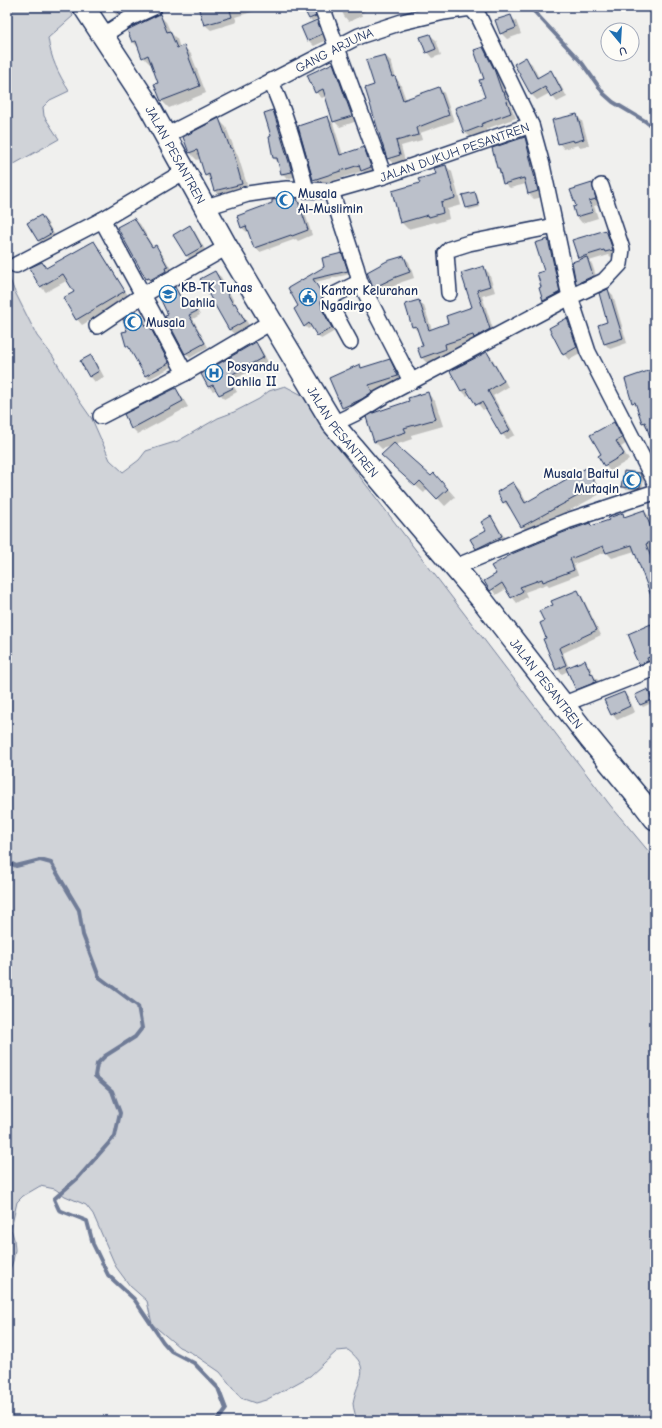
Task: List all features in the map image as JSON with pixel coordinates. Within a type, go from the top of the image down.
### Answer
[{"type":"main road","name":"JALAN PESANTREN","points":[[86,8],[102,36],[149,106],[227,247],[333,424],[484,601],[590,739],[655,818]]},
{"type":"street","points":[[102,36],[119,25],[154,7]]},
{"type":"street","points":[[322,7],[384,176]]},
{"type":"street","name":"GANG ARJUNA","points":[[165,136],[359,36],[402,22],[444,12],[471,8],[479,17],[531,125]]},
{"type":"street","points":[[271,82],[284,112],[298,152],[306,190]]},
{"type":"street","name":"JALAN DUKUH PESANTREN","points":[[206,207],[248,194],[268,191],[287,189],[331,191],[384,176],[531,125],[539,150],[570,297],[588,352],[655,482]]},
{"type":"street","points":[[16,265],[102,220],[185,170]]},
{"type":"street","points":[[333,424],[570,297],[604,281],[620,264],[622,249],[601,186]]},
{"type":"street","points":[[331,191],[360,282],[411,381]]},
{"type":"street","points":[[102,220],[184,373]]},
{"type":"street","points":[[449,293],[445,259],[446,253],[450,249],[470,243],[554,226]]},
{"type":"street","points":[[97,326],[143,295],[227,247]]},
{"type":"street","points":[[350,342],[329,301],[334,295],[360,282]]},
{"type":"street","points":[[101,416],[184,373],[271,322]]},
{"type":"street","points":[[455,567],[567,520],[655,492]]},
{"type":"street","points":[[564,704],[655,668]]},
{"type":"shaded area","points":[[7,7],[69,7],[73,16],[48,38],[51,53],[56,66],[69,91],[50,100],[43,107],[44,116],[59,139],[7,168]]},
{"type":"shaded area","points":[[7,271],[14,290],[37,336],[52,355],[78,399],[92,419],[110,460],[123,472],[139,460],[146,451],[178,441],[218,418],[234,412],[259,399],[269,391],[285,386],[302,395],[332,440],[610,805],[655,859],[655,1421],[357,1421],[353,1403],[362,1369],[356,1357],[348,1350],[337,1351],[310,1376],[266,1400],[255,1403],[241,1398],[220,1372],[192,1353],[179,1347],[152,1324],[147,1301],[130,1286],[116,1267],[93,1214],[86,1205],[65,1196],[55,1189],[40,1186],[23,1196],[17,1202],[11,1229],[15,1250],[9,1272],[9,1283],[7,1288]]},
{"type":"building","points":[[116,7],[132,7],[119,14]]},
{"type":"building","points":[[198,7],[229,7],[232,17],[204,25]]},
{"type":"building","points":[[303,7],[313,7],[316,16],[309,19]]},
{"type":"building","points":[[160,14],[167,32],[170,31],[177,48],[184,45],[200,86],[161,101],[154,84],[158,83],[148,55],[142,58],[136,41],[132,42],[127,30]]},
{"type":"building","points":[[511,15],[516,28],[500,34],[495,20]]},
{"type":"building","points":[[317,20],[322,34],[307,41],[301,27]]},
{"type":"building","points":[[430,34],[436,49],[426,53],[420,37]]},
{"type":"building","points":[[483,47],[494,69],[502,92],[504,92],[511,113],[481,124],[482,126],[464,133],[455,108],[485,97],[479,80],[484,79],[474,50]]},
{"type":"building","points":[[385,55],[392,77],[395,76],[403,100],[439,87],[449,115],[416,128],[418,135],[396,141],[400,155],[387,159],[365,88],[374,85],[366,60]]},
{"type":"building","points":[[526,57],[537,78],[551,70],[562,91],[551,97],[545,87],[531,95],[514,64]]},
{"type":"building","points":[[333,63],[352,116],[333,122],[323,89],[315,93],[307,75]]},
{"type":"building","points":[[273,110],[292,172],[281,174],[277,158],[273,158],[269,137],[271,136],[264,113]]},
{"type":"building","points":[[577,114],[584,139],[558,144],[552,120]]},
{"type":"building","points":[[328,116],[340,155],[364,147],[371,167],[361,171],[359,165],[313,180],[298,126]]},
{"type":"building","points":[[219,118],[230,148],[232,148],[242,184],[214,191],[209,174],[205,176],[197,150],[189,153],[183,137]]},
{"type":"building","points":[[525,137],[538,191],[528,194],[524,178],[503,184],[492,148]]},
{"type":"building","points":[[446,165],[455,198],[441,202],[443,213],[429,217],[428,215],[400,223],[392,191],[420,183],[418,179],[436,174],[434,168]]},
{"type":"building","points":[[592,183],[596,199],[589,201],[593,212],[576,217],[573,207],[576,206],[570,190]]},
{"type":"building","points":[[475,192],[479,205],[466,208],[462,195]]},
{"type":"building","points":[[297,198],[308,230],[254,248],[246,226],[241,228],[237,216],[272,203],[272,200]]},
{"type":"building","points":[[41,215],[52,233],[38,241],[27,223]]},
{"type":"building","points":[[134,218],[152,247],[156,245],[168,267],[165,268],[166,271],[150,280],[149,278],[146,279],[117,227]]},
{"type":"building","points":[[190,225],[202,247],[186,256],[173,235]]},
{"type":"building","points":[[606,230],[613,250],[605,252],[604,250],[578,258],[572,240]]},
{"type":"building","points":[[548,239],[560,292],[543,301],[537,273],[544,271],[535,243]]},
{"type":"building","points":[[94,241],[125,291],[76,320],[63,298],[74,292],[63,274],[40,287],[29,268],[42,262],[46,268]]},
{"type":"building","name":"Kantor Kelurahan Ngadirgo","points":[[342,253],[348,271],[313,279],[323,295],[321,302],[322,309],[332,328],[317,336],[309,323],[304,327],[294,309],[298,306],[288,288],[324,267],[322,258]]},
{"type":"building","points":[[404,256],[410,272],[373,288],[367,272],[387,261]]},
{"type":"building","points":[[587,257],[593,276],[576,284],[572,262]]},
{"type":"building","points":[[484,266],[490,286],[477,290],[490,329],[474,338],[473,335],[445,344],[446,349],[421,358],[417,347],[423,346],[416,326],[412,327],[405,304],[419,300],[429,330],[448,323],[446,316],[472,307],[461,273]]},
{"type":"building","points":[[215,271],[233,304],[235,303],[245,321],[229,330],[200,279]]},
{"type":"building","points":[[175,287],[185,306],[192,302],[197,311],[189,315],[205,343],[185,354],[165,316],[168,315],[159,296]]},
{"type":"building","points":[[608,289],[623,338],[604,344],[598,325],[607,322],[599,293]]},
{"type":"building","points":[[138,313],[139,316],[142,315],[145,326],[149,325],[169,363],[145,376],[128,346],[126,346],[122,332],[127,331],[123,319],[127,316]]},
{"type":"building","points":[[567,318],[577,347],[563,355],[549,328]]},
{"type":"building","points":[[256,342],[264,357],[227,377],[233,388],[219,395],[213,385],[208,387],[201,374]]},
{"type":"building","points":[[487,352],[504,381],[488,391],[510,430],[501,435],[482,402],[476,405],[466,389],[461,391],[450,371]]},
{"type":"building","points":[[91,355],[99,371],[89,377],[80,361]]},
{"type":"building","points":[[390,359],[398,376],[369,385],[372,392],[362,399],[342,408],[329,378],[360,364],[361,368]]},
{"type":"building","points":[[651,370],[655,382],[655,446],[653,446],[645,422],[642,423],[635,402],[632,403],[625,379]]},
{"type":"building","points":[[176,388],[183,401],[131,429],[124,414]]},
{"type":"building","points":[[428,392],[436,419],[404,428],[406,432],[374,442],[366,417],[373,413],[409,401],[408,398]]},
{"type":"building","points":[[614,422],[622,438],[616,441],[624,454],[604,466],[598,456],[601,454],[590,435]]},
{"type":"building","points":[[394,443],[431,476],[434,473],[448,489],[437,499],[420,481],[415,486],[381,455]]},
{"type":"building","points":[[586,468],[596,486],[521,527],[506,501],[503,503],[497,492],[513,482],[525,503]]},
{"type":"building","name":"Musala Baitul Mutaqin","points":[[624,471],[640,473],[640,487],[621,487]]},
{"type":"building","points":[[644,510],[655,538],[655,540],[646,544],[655,568],[655,604],[632,545],[606,553],[603,546],[570,559],[574,570],[543,582],[542,579],[520,587],[523,591],[511,598],[502,583],[490,591],[484,581],[496,574],[491,566],[514,553],[590,523],[591,526],[609,520],[608,518],[623,513],[624,517]]},
{"type":"building","points":[[491,516],[502,536],[476,549],[470,539],[486,530],[481,522]]},
{"type":"building","points":[[578,590],[597,630],[559,648],[566,665],[556,670],[543,639],[546,638],[540,623],[544,621],[539,611],[553,605],[551,601]]},
{"type":"building","points":[[651,624],[655,634],[655,655],[647,658],[648,661],[639,665],[633,652],[635,651],[628,634]]},
{"type":"building","points":[[585,660],[596,682],[576,690],[566,668]]},
{"type":"building","points":[[648,689],[652,700],[640,705],[635,695]]},
{"type":"building","points":[[624,692],[630,706],[611,715],[604,700]]},
{"type":"waterway","points":[[530,7],[582,63],[604,94],[613,102],[645,121],[655,129]]},
{"type":"waterway","points":[[7,861],[16,866],[40,860],[51,863],[79,910],[83,935],[99,977],[138,1006],[142,1028],[135,1037],[105,1056],[97,1064],[95,1076],[112,1091],[120,1113],[115,1136],[78,1178],[54,1199],[59,1210],[87,1221],[93,1244],[108,1275],[134,1299],[163,1342],[171,1351],[194,1363],[218,1388],[226,1409],[217,1421]]},
{"type":"place","name":"Musala Al-Muslimin","points":[[285,200]]},
{"type":"place","name":"KB-TK Tunas Dahlia","points":[[168,294]]},
{"type":"place","name":"Kantor Kelurahan Ngadirgo","points":[[308,297]]},
{"type":"place","name":"Musala","points":[[133,322]]},
{"type":"place","name":"Posyandu Dahlia II","points":[[214,373]]},
{"type":"place","name":"Musala Baitul Mutaqin","points":[[632,480]]}]
